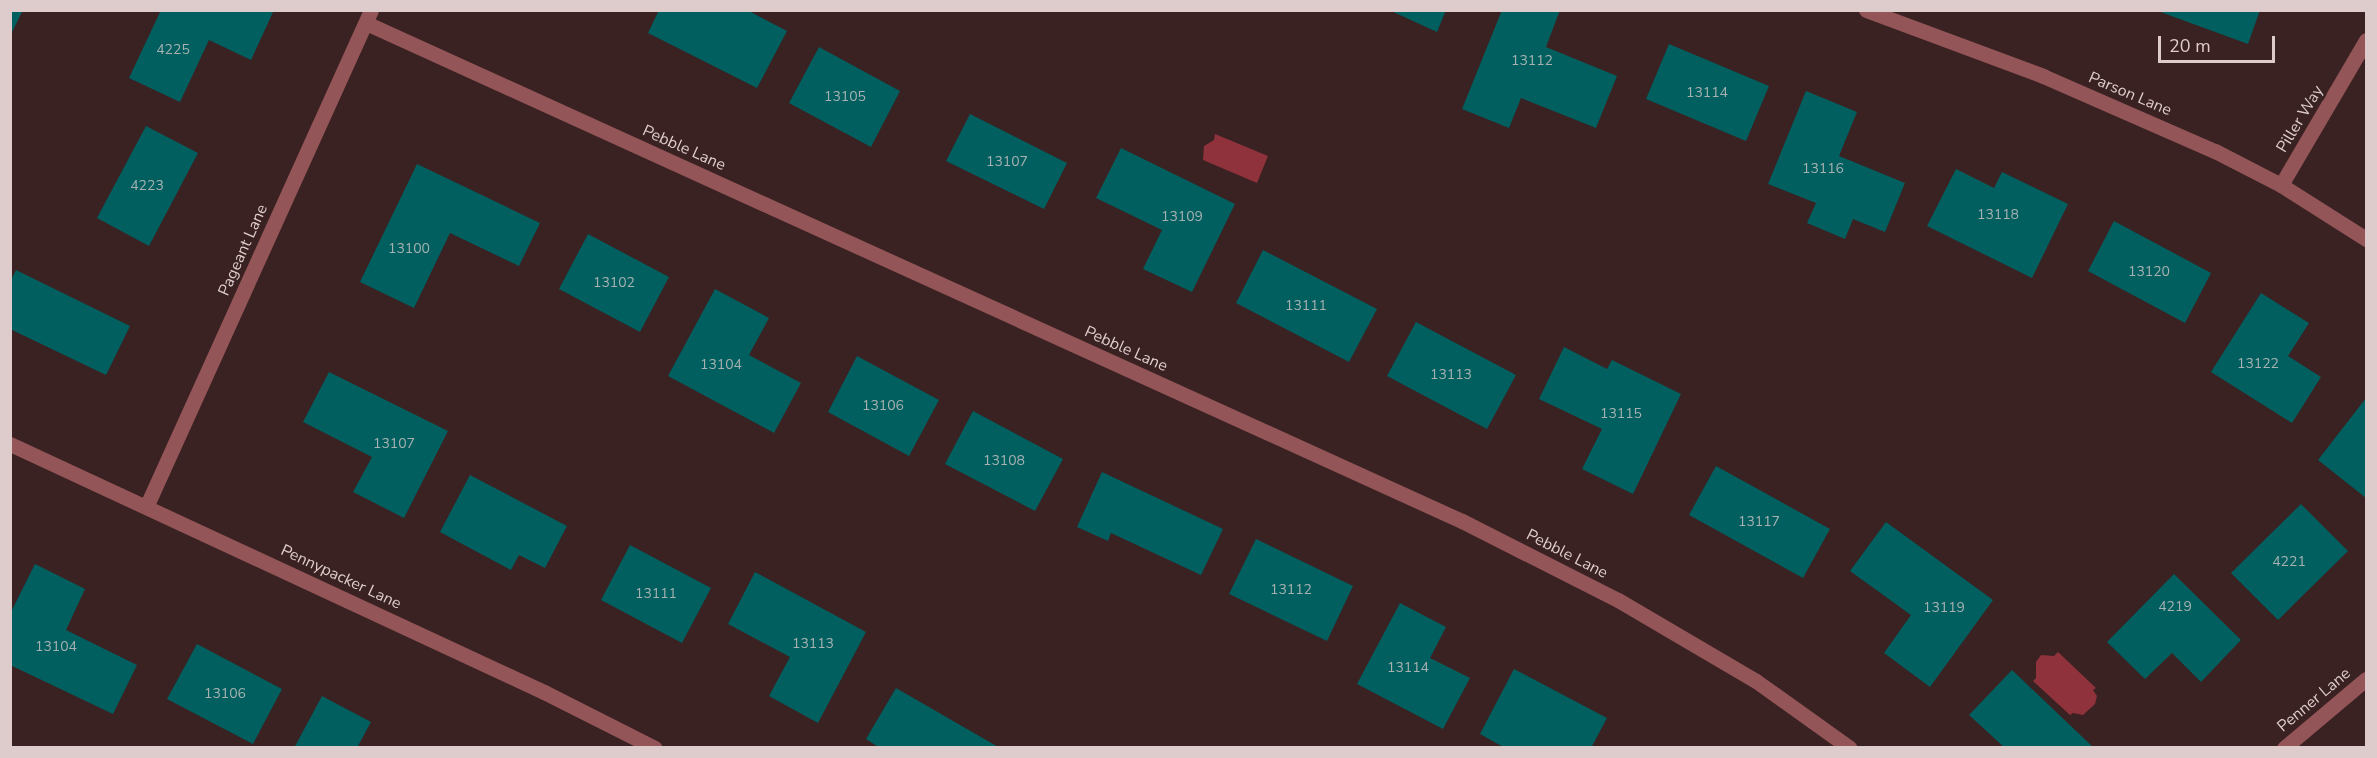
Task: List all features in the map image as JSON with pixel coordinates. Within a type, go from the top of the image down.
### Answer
[{"type":"street","name":"Parson Lane","points":[[1866,10],[2043,76],[2215,151],[2281,185],[2367,238]]},
{"type":"street","name":"Pageant Lane","points":[[147,505],[368,17]]},
{"type":"street","name":"Pebble Lane","points":[[368,17],[1462,521],[1618,600],[1756,681],[1850,747]]},
{"type":"street","name":"Piller Way","points":[[2281,185],[2367,40]]},
{"type":"street","name":"Pennypacker Lane","points":[[10,444],[147,505],[534,687],[655,747]]},
{"type":"street","name":"Penner Lane","points":[[2284,747],[2367,679]]},
{"type":"shaded area","points":[[1215,134],[1268,156],[1257,183],[1203,160],[1204,146],[1214,140]]},
{"type":"shaded area","points":[[2058,652],[2096,688],[2093,690],[2097,696],[2095,704],[2083,715],[2073,713],[2070,715],[2033,681],[2036,678],[2036,662],[2041,655],[2054,656]]},
{"type":"building","points":[[10,10],[23,10],[10,36]]},
{"type":"building","points":[[161,10],[274,10],[251,60],[209,40],[180,102],[129,78]]},
{"type":"building","points":[[659,10],[747,10],[787,31],[757,88],[648,33]]},
{"type":"building","points":[[1389,10],[1446,10],[1437,32]]},
{"type":"building","points":[[1502,10],[1560,10],[1546,47],[1617,76],[1596,128],[1521,98],[1509,128],[1462,109]]},
{"type":"building","points":[[2155,10],[2260,10],[2248,44]]},
{"type":"building","points":[[1669,44],[1769,86],[1746,141],[1646,99]]},
{"type":"building","points":[[819,47],[900,91],[871,147],[789,103]]},
{"type":"building","points":[[1806,91],[1857,112],[1839,156],[1905,183],[1885,232],[1853,219],[1845,239],[1807,223],[1816,203],[1768,184]]},
{"type":"building","points":[[970,114],[1067,163],[1044,209],[946,161]]},
{"type":"building","points":[[146,126],[198,153],[149,246],[97,218]]},
{"type":"building","points":[[1121,148],[1235,204],[1192,292],[1143,269],[1162,230],[1096,198]]},
{"type":"building","points":[[417,164],[540,223],[519,266],[450,233],[414,308],[360,282]]},
{"type":"building","points":[[1956,169],[1994,188],[2002,172],[2068,204],[2032,278],[1927,226]]},
{"type":"building","points":[[2114,221],[2211,273],[2185,323],[2088,271]]},
{"type":"building","points":[[588,234],[669,277],[640,332],[559,289]]},
{"type":"building","points":[[1263,250],[1377,309],[1349,362],[1236,303]]},
{"type":"building","points":[[16,270],[130,326],[106,375],[10,329],[10,282]]},
{"type":"building","points":[[715,289],[769,318],[749,355],[801,383],[774,433],[668,376]]},
{"type":"building","points":[[2261,293],[2309,323],[2288,356],[2321,377],[2292,423],[2211,372]]},
{"type":"building","points":[[1416,322],[1516,375],[1487,429],[1387,376]]},
{"type":"building","points":[[1564,347],[1607,369],[1612,360],[1681,394],[1633,494],[1582,469],[1602,429],[1539,399]]},
{"type":"building","points":[[857,356],[939,400],[909,456],[828,412]]},
{"type":"building","points":[[329,372],[448,431],[404,518],[353,492],[372,457],[303,422]]},
{"type":"building","points":[[2366,398],[2366,498],[2318,460]]},
{"type":"building","points":[[973,411],[1063,459],[1035,511],[945,464]]},
{"type":"building","points":[[1716,466],[1830,529],[1803,578],[1689,515]]},
{"type":"building","points":[[1102,472],[1223,529],[1201,575],[1111,533],[1108,541],[1077,527]]},
{"type":"building","points":[[470,475],[567,526],[545,568],[519,555],[511,570],[440,532]]},
{"type":"building","points":[[2301,504],[2348,551],[2278,620],[2231,573]]},
{"type":"building","points":[[1886,522],[1993,600],[1930,687],[1884,653],[1911,615],[1850,571]]},
{"type":"building","points":[[1256,539],[1353,586],[1327,641],[1229,594]]},
{"type":"building","points":[[630,545],[711,588],[682,643],[601,600]]},
{"type":"building","points":[[35,564],[85,589],[66,630],[137,665],[113,714],[10,665],[10,614]]},
{"type":"building","points":[[755,572],[866,632],[818,723],[769,696],[790,657],[728,624]]},
{"type":"building","points":[[2174,574],[2241,640],[2201,682],[2172,653],[2145,679],[2107,642]]},
{"type":"building","points":[[1400,603],[1446,627],[1430,658],[1470,678],[1443,729],[1357,684]]},
{"type":"building","points":[[197,644],[282,689],[253,744],[167,699]]},
{"type":"building","points":[[1514,669],[1607,718],[1591,748],[1505,748],[1480,734]]},
{"type":"building","points":[[2012,670],[2094,748],[2005,748],[1969,715]]},
{"type":"building","points":[[896,688],[1000,748],[880,748],[866,739]]},
{"type":"building","points":[[322,696],[371,722],[357,748],[294,748]]}]
